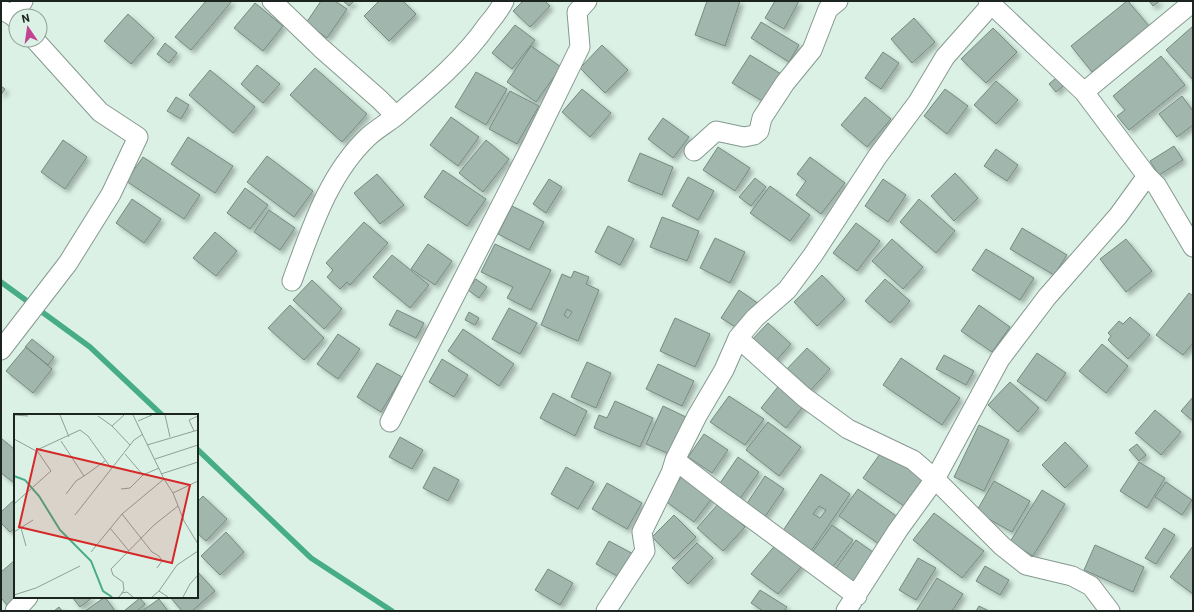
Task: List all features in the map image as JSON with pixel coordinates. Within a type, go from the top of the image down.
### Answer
[{"type":"street","points":[[272,1],[396,116]]},
{"type":"street","points":[[292,281],[314,222],[340,170],[369,136],[436,83],[478,39],[504,1]]},
{"type":"street","points":[[1084,92],[1193,2]]},
{"type":"street","points":[[606,611],[645,551],[642,532],[671,473],[675,460],[697,416],[724,370],[738,338],[755,318],[787,290],[813,255],[877,157],[918,102],[945,56],[989,3],[1084,92],[1147,176],[1157,186],[1193,246]]},
{"type":"street","points":[[694,151],[716,131],[744,137],[754,135],[759,131],[762,118],[785,83],[812,50],[827,4]]},
{"type":"street","points":[[390,422],[532,145],[580,46],[576,5]]},
{"type":"street","points":[[1,350],[68,263],[111,194],[138,137],[100,112],[42,48]]},
{"type":"street","points":[[846,611],[898,530],[935,479],[1000,359],[1047,297],[1118,216],[1147,176]]},
{"type":"street","points":[[738,338],[804,397],[848,429],[913,460],[935,479],[1008,551],[1026,565],[1072,576],[1091,586],[1110,611]]},
{"type":"street","points":[[675,460],[857,596]]},
{"type":"street","points":[[15,611],[27,598]]},
{"type":"building","points":[[206,1],[232,1],[191,50],[175,37]]},
{"type":"building","points":[[321,1],[335,1],[347,9],[327,38],[306,23]]},
{"type":"building","points":[[343,1],[354,1],[349,6]]},
{"type":"building","points":[[379,1],[403,1],[416,14],[389,41],[364,16]]},
{"type":"building","points":[[523,1],[545,1],[550,6],[530,27],[513,11]]},
{"type":"building","points":[[707,1],[740,1],[725,46],[695,35]]},
{"type":"building","points":[[775,1],[799,1],[784,29],[765,18]]},
{"type":"building","points":[[1127,1],[1149,26],[1092,72],[1071,46]]},
{"type":"building","points":[[1149,1],[1160,1],[1153,6]]},
{"type":"building","points":[[255,3],[283,26],[263,51],[234,28]]},
{"type":"building","points":[[128,14],[154,38],[131,64],[104,41]]},
{"type":"building","points":[[914,18],[935,42],[912,63],[891,39]]},
{"type":"building","points":[[761,22],[799,45],[789,62],[751,38]]},
{"type":"building","points":[[515,25],[535,40],[512,69],[492,53]]},
{"type":"building","points":[[1193,26],[1193,80],[1166,50]]},
{"type":"building","points":[[993,28],[1017,52],[986,83],[961,59]]},
{"type":"building","points":[[165,43],[177,53],[169,63],[157,54]]},
{"type":"building","points":[[602,45],[628,70],[605,93],[580,68]]},
{"type":"building","points":[[531,46],[561,67],[536,102],[507,82]]},
{"type":"building","points":[[883,52],[899,63],[881,89],[865,78]]},
{"type":"building","points":[[750,55],[781,74],[764,102],[732,83]]},
{"type":"building","points":[[1161,56],[1185,85],[1129,130],[1117,116],[1125,110],[1113,96]]},
{"type":"building","points":[[257,65],[280,84],[263,103],[241,84]]},
{"type":"building","points":[[315,68],[367,114],[342,142],[290,95]]},
{"type":"building","points":[[210,70],[255,107],[233,133],[189,95]]},
{"type":"building","points":[[476,72],[507,89],[486,125],[455,107]]},
{"type":"building","points":[[1056,78],[1063,86],[1056,92],[1049,84]]},
{"type":"building","points":[[996,81],[1018,100],[996,124],[974,105]]},
{"type":"building","points":[[1,86],[5,89],[1,95]]},
{"type":"building","points":[[582,89],[611,113],[590,137],[562,112]]},
{"type":"building","points":[[945,89],[968,106],[947,134],[924,116]]},
{"type":"building","points":[[510,91],[539,106],[517,144],[489,129]]},
{"type":"building","points":[[1182,96],[1193,111],[1193,125],[1177,137],[1159,114]]},
{"type":"building","points":[[176,97],[189,105],[181,119],[167,111]]},
{"type":"building","points":[[865,97],[891,119],[867,147],[841,125]]},
{"type":"building","points":[[451,117],[479,137],[458,166],[430,145]]},
{"type":"building","points":[[663,118],[689,137],[673,158],[648,139]]},
{"type":"building","points":[[188,137],[233,166],[215,193],[171,164]]},
{"type":"building","points":[[63,140],[87,157],[65,189],[41,172]]},
{"type":"building","points":[[486,140],[509,159],[483,192],[459,173]]},
{"type":"building","points":[[1174,146],[1183,160],[1159,175],[1150,161]]},
{"type":"building","points":[[718,147],[750,168],[735,191],[703,170]]},
{"type":"building","points":[[996,149],[1018,165],[1007,181],[984,166]]},
{"type":"building","points":[[640,153],[673,167],[662,195],[628,181]]},
{"type":"building","points":[[267,156],[313,191],[294,217],[247,182]]},
{"type":"building","points":[[143,157],[200,195],[184,219],[126,181]]},
{"type":"building","points":[[810,157],[845,183],[821,214],[796,195],[806,181],[797,174]]},
{"type":"building","points":[[443,170],[486,199],[467,226],[424,197]]},
{"type":"building","points":[[955,173],[978,198],[954,221],[931,196]]},
{"type":"building","points":[[377,174],[404,205],[380,224],[354,193]]},
{"type":"building","points":[[688,177],[714,191],[698,220],[672,206]]},
{"type":"building","points":[[755,178],[766,187],[751,206],[739,197]]},
{"type":"building","points":[[549,179],[562,187],[546,213],[533,204]]},
{"type":"building","points":[[883,179],[906,195],[888,222],[865,206]]},
{"type":"building","points":[[770,186],[810,215],[790,241],[750,213]]},
{"type":"building","points":[[245,188],[268,205],[250,229],[227,213]]},
{"type":"building","points":[[132,199],[161,219],[144,243],[116,223]]},
{"type":"building","points":[[919,199],[955,231],[936,253],[900,222]]},
{"type":"building","points":[[512,206],[544,222],[529,250],[498,234]]},
{"type":"building","points":[[269,210],[295,228],[280,250],[254,232]]},
{"type":"building","points":[[662,217],[699,231],[687,261],[650,247]]},
{"type":"building","points":[[364,222],[388,243],[350,285],[347,282],[340,289],[327,277],[333,270],[326,263]]},
{"type":"building","points":[[856,223],[880,241],[857,271],[833,253]]},
{"type":"building","points":[[608,226],[634,239],[620,265],[595,252]]},
{"type":"building","points":[[1022,228],[1067,255],[1054,275],[1010,249]]},
{"type":"building","points":[[215,232],[237,251],[216,276],[193,258]]},
{"type":"building","points":[[715,238],[745,252],[730,283],[700,268]]},
{"type":"building","points":[[892,239],[923,267],[903,289],[872,261]]},
{"type":"building","points":[[1126,239],[1152,271],[1126,292],[1100,259]]},
{"type":"building","points":[[428,244],[452,261],[435,285],[411,269]]},
{"type":"building","points":[[495,244],[551,270],[531,310],[507,298],[513,287],[481,272]]},
{"type":"building","points":[[986,249],[1034,278],[1020,300],[972,270]]},
{"type":"building","points":[[392,255],[429,285],[410,308],[373,277]]},
{"type":"building","points":[[574,271],[589,277],[586,284],[599,290],[578,341],[541,325],[562,274],[571,278]],"holes":[[[567,309],[572,312],[568,318],[564,315]]]},
{"type":"building","points":[[822,275],[845,299],[817,326],[794,302]]},
{"type":"building","points":[[476,279],[487,287],[479,298],[468,290]]},
{"type":"building","points":[[885,279],[910,301],[890,323],[865,301]]},
{"type":"building","points":[[312,280],[342,309],[324,329],[293,300]]},
{"type":"building","points":[[739,290],[759,304],[742,331],[721,318]]},
{"type":"building","points":[[1189,293],[1193,296],[1193,343],[1183,355],[1156,335]]},
{"type":"building","points":[[290,305],[324,338],[304,360],[268,328]]},
{"type":"building","points":[[979,305],[1010,327],[992,352],[961,331]]},
{"type":"building","points":[[509,308],[537,323],[520,354],[492,339]]},
{"type":"building","points":[[397,310],[424,323],[416,338],[389,325]]},
{"type":"building","points":[[469,312],[479,318],[475,325],[465,320]]},
{"type":"building","points":[[1130,317],[1150,335],[1128,359],[1108,340],[1111,336],[1108,333],[1119,321],[1123,324]]},
{"type":"building","points":[[675,318],[710,334],[695,367],[660,351]]},
{"type":"building","points":[[768,323],[791,344],[772,365],[748,344]]},
{"type":"building","points":[[463,329],[514,364],[499,386],[448,351]]},
{"type":"building","points":[[338,334],[360,349],[338,379],[317,364]]},
{"type":"building","points":[[32,339],[54,357],[48,365],[25,347]]},
{"type":"building","points":[[1102,344],[1128,366],[1106,393],[1079,371]]},
{"type":"building","points":[[26,347],[52,369],[33,393],[6,371]]},
{"type":"building","points":[[807,348],[830,369],[808,393],[784,372]]},
{"type":"building","points":[[1037,353],[1066,373],[1046,401],[1017,381]]},
{"type":"building","points":[[944,355],[974,371],[966,385],[936,369]]},
{"type":"building","points":[[901,358],[960,398],[942,425],[883,385]]},
{"type":"building","points":[[442,359],[468,375],[454,397],[429,382]]},
{"type":"building","points":[[587,362],[611,373],[596,408],[571,397]]},
{"type":"building","points":[[377,363],[402,377],[381,412],[357,397]]},
{"type":"building","points":[[658,364],[694,381],[682,406],[646,389]]},
{"type":"building","points":[[1010,382],[1039,408],[1018,432],[988,405]]},
{"type":"building","points":[[781,383],[806,403],[786,428],[761,408]]},
{"type":"building","points":[[553,393],[587,411],[575,436],[540,418]]},
{"type":"building","points":[[729,396],[764,419],[745,445],[710,422]]},
{"type":"building","points":[[1193,397],[1193,421],[1181,411]]},
{"type":"building","points":[[615,401],[653,418],[640,447],[594,428],[599,415],[607,418]]},
{"type":"building","points":[[663,406],[688,418],[672,455],[646,444]]},
{"type":"building","points":[[1155,410],[1181,432],[1161,455],[1135,433]]},
{"type":"building","points":[[768,422],[801,447],[779,476],[746,450]]},
{"type":"building","points":[[979,425],[1009,440],[984,491],[954,477]]},
{"type":"building","points":[[704,434],[728,450],[712,473],[688,457]]},
{"type":"building","points":[[400,437],[423,450],[412,469],[389,457]]},
{"type":"building","points":[[1,438],[14,449],[14,481],[13,482],[1,473]]},
{"type":"building","points":[[1065,442],[1088,466],[1065,488],[1042,465]]},
{"type":"building","points":[[1137,444],[1146,455],[1139,461],[1129,450]]},
{"type":"building","points":[[882,451],[923,479],[904,506],[863,478]]},
{"type":"building","points":[[738,457],[759,472],[739,500],[718,486]]},
{"type":"building","points":[[1139,462],[1165,478],[1147,508],[1120,491]]},
{"type":"building","points":[[434,467],[459,480],[448,501],[423,488]]},
{"type":"building","points":[[566,467],[594,482],[578,509],[551,494]]},
{"type":"building","points":[[686,471],[716,493],[694,522],[664,500]]},
{"type":"building","points":[[821,474],[850,494],[809,554],[780,535]],"holes":[[[819,506],[826,510],[820,518],[813,514]]]},
{"type":"building","points":[[765,476],[784,489],[762,521],[744,508]]},
{"type":"building","points":[[994,481],[1030,501],[1012,532],[976,512]]},
{"type":"building","points":[[1166,482],[1192,500],[1182,515],[1155,497]]},
{"type":"building","points":[[607,483],[642,503],[627,529],[592,509]]},
{"type":"building","points":[[858,489],[902,520],[883,547],[839,516]]},
{"type":"building","points":[[1042,490],[1065,504],[1033,556],[1010,542]]},
{"type":"building","points":[[203,496],[227,519],[206,541],[198,534],[198,501]]},
{"type":"building","points":[[14,500],[14,529],[10,532],[1,523],[1,512]]},
{"type":"building","points":[[719,503],[745,527],[723,551],[697,528]]},
{"type":"building","points":[[934,513],[984,551],[962,578],[913,540]]},
{"type":"building","points":[[674,515],[696,537],[674,559],[652,537]]},
{"type":"building","points":[[832,525],[853,540],[828,573],[808,558]]},
{"type":"building","points":[[1164,528],[1175,535],[1156,564],[1145,558]]},
{"type":"building","points":[[226,532],[244,552],[220,575],[201,556]]},
{"type":"building","points":[[856,540],[880,557],[856,590],[832,574]]},
{"type":"building","points":[[609,541],[637,556],[624,580],[596,564]]},
{"type":"building","points":[[697,543],[713,558],[688,584],[672,568]]},
{"type":"building","points":[[777,543],[803,565],[778,594],[751,574]]},
{"type":"building","points":[[1095,545],[1144,567],[1133,592],[1084,570]]},
{"type":"building","points":[[1193,546],[1193,594],[1170,577]]},
{"type":"building","points":[[918,558],[936,568],[916,600],[899,590]]},
{"type":"building","points":[[14,561],[14,598],[16,598],[7,605],[1,598],[1,572]]},
{"type":"building","points":[[985,566],[1009,580],[1000,595],[976,581]]},
{"type":"building","points":[[548,569],[573,583],[560,605],[535,590]]},
{"type":"building","points":[[198,572],[215,591],[192,611],[182,611],[171,598],[198,598]]},
{"type":"building","points":[[937,578],[963,594],[952,611],[916,611]]},
{"type":"building","points":[[760,590],[787,607],[784,611],[763,611],[751,603]]},
{"type":"building","points":[[73,598],[92,598],[80,607]]},
{"type":"building","points":[[106,598],[115,611],[85,611]]},
{"type":"building","points":[[140,598],[145,604],[137,611],[124,611]]},
{"type":"building","points":[[159,599],[168,611],[142,611]]},
{"type":"building","points":[[979,606],[989,611],[976,611]]},
{"type":"building","points":[[59,607],[62,611],[54,611]]},
{"type":"waterway","points":[[1,282],[90,347],[161,414]]},
{"type":"waterway","points":[[198,450],[311,558],[392,611]]}]
